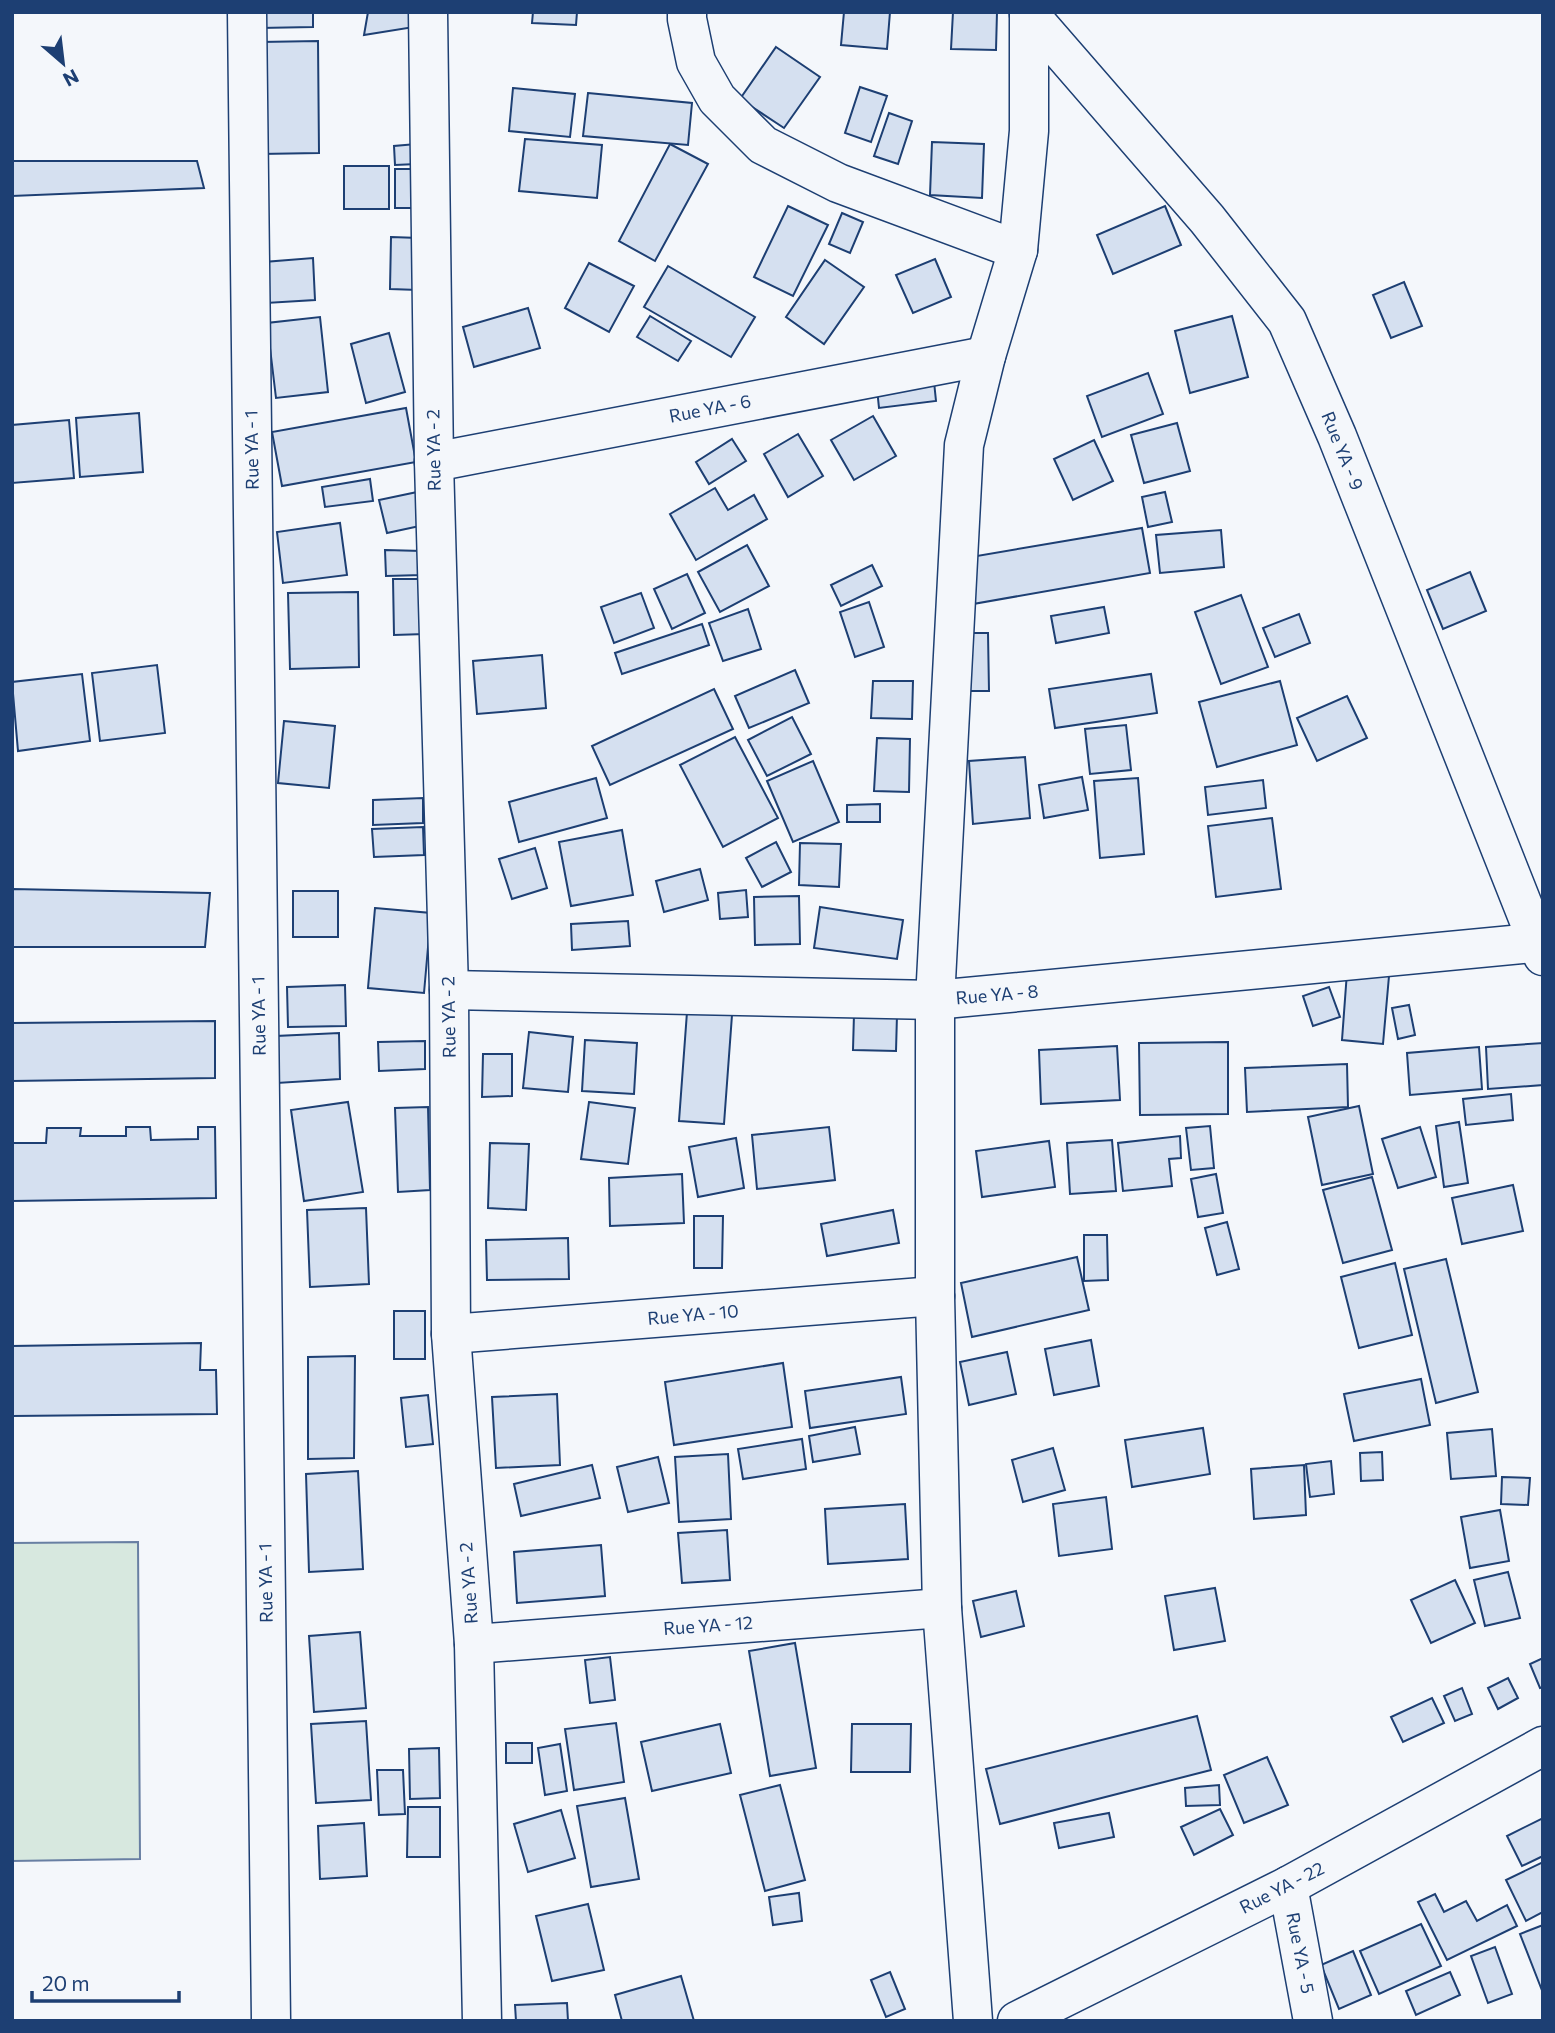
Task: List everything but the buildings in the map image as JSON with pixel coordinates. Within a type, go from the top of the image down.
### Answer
[{"type":"street","name":"Rue YA - 1","points":[[247,12],[271,2021]]},
{"type":"street","name":"Rue YA - 2","points":[[428,12],[434,462],[449,990],[451,1334],[474,1644],[482,2021]]},
{"type":"street","points":[[687,12],[696,62],[717,99],[763,145],[838,183],[1018,250]]},
{"type":"street","points":[[973,2021],[942,1608],[935,1296],[935,1000],[964,445],[986,356],[1018,250],[1029,131],[1029,13]]},
{"type":"street","name":"Rue YA - 9","points":[[1029,13],[1208,219],[1287,321],[1342,449],[1541,947]]},
{"type":"street","name":"Rue YA - 6","points":[[434,462],[986,356]]},
{"type":"street","name":"Rue YA - 8","points":[[449,990],[935,1000],[1541,947]]},
{"type":"street","name":"Rue YA - 10","points":[[451,1334],[935,1296]]},
{"type":"street","name":"Rue YA - 12","points":[[474,1644],[942,1608]]},
{"type":"street","name":"Rue YA - 22","points":[[1017,2021],[1288,1886],[1543,1746]]},
{"type":"street","name":"Rue YA - 5","points":[[1288,1886],[1313,2021]]},
{"type":"shaded area","points":[[138,1542],[140,1859],[12,1861],[12,1543]]}]
